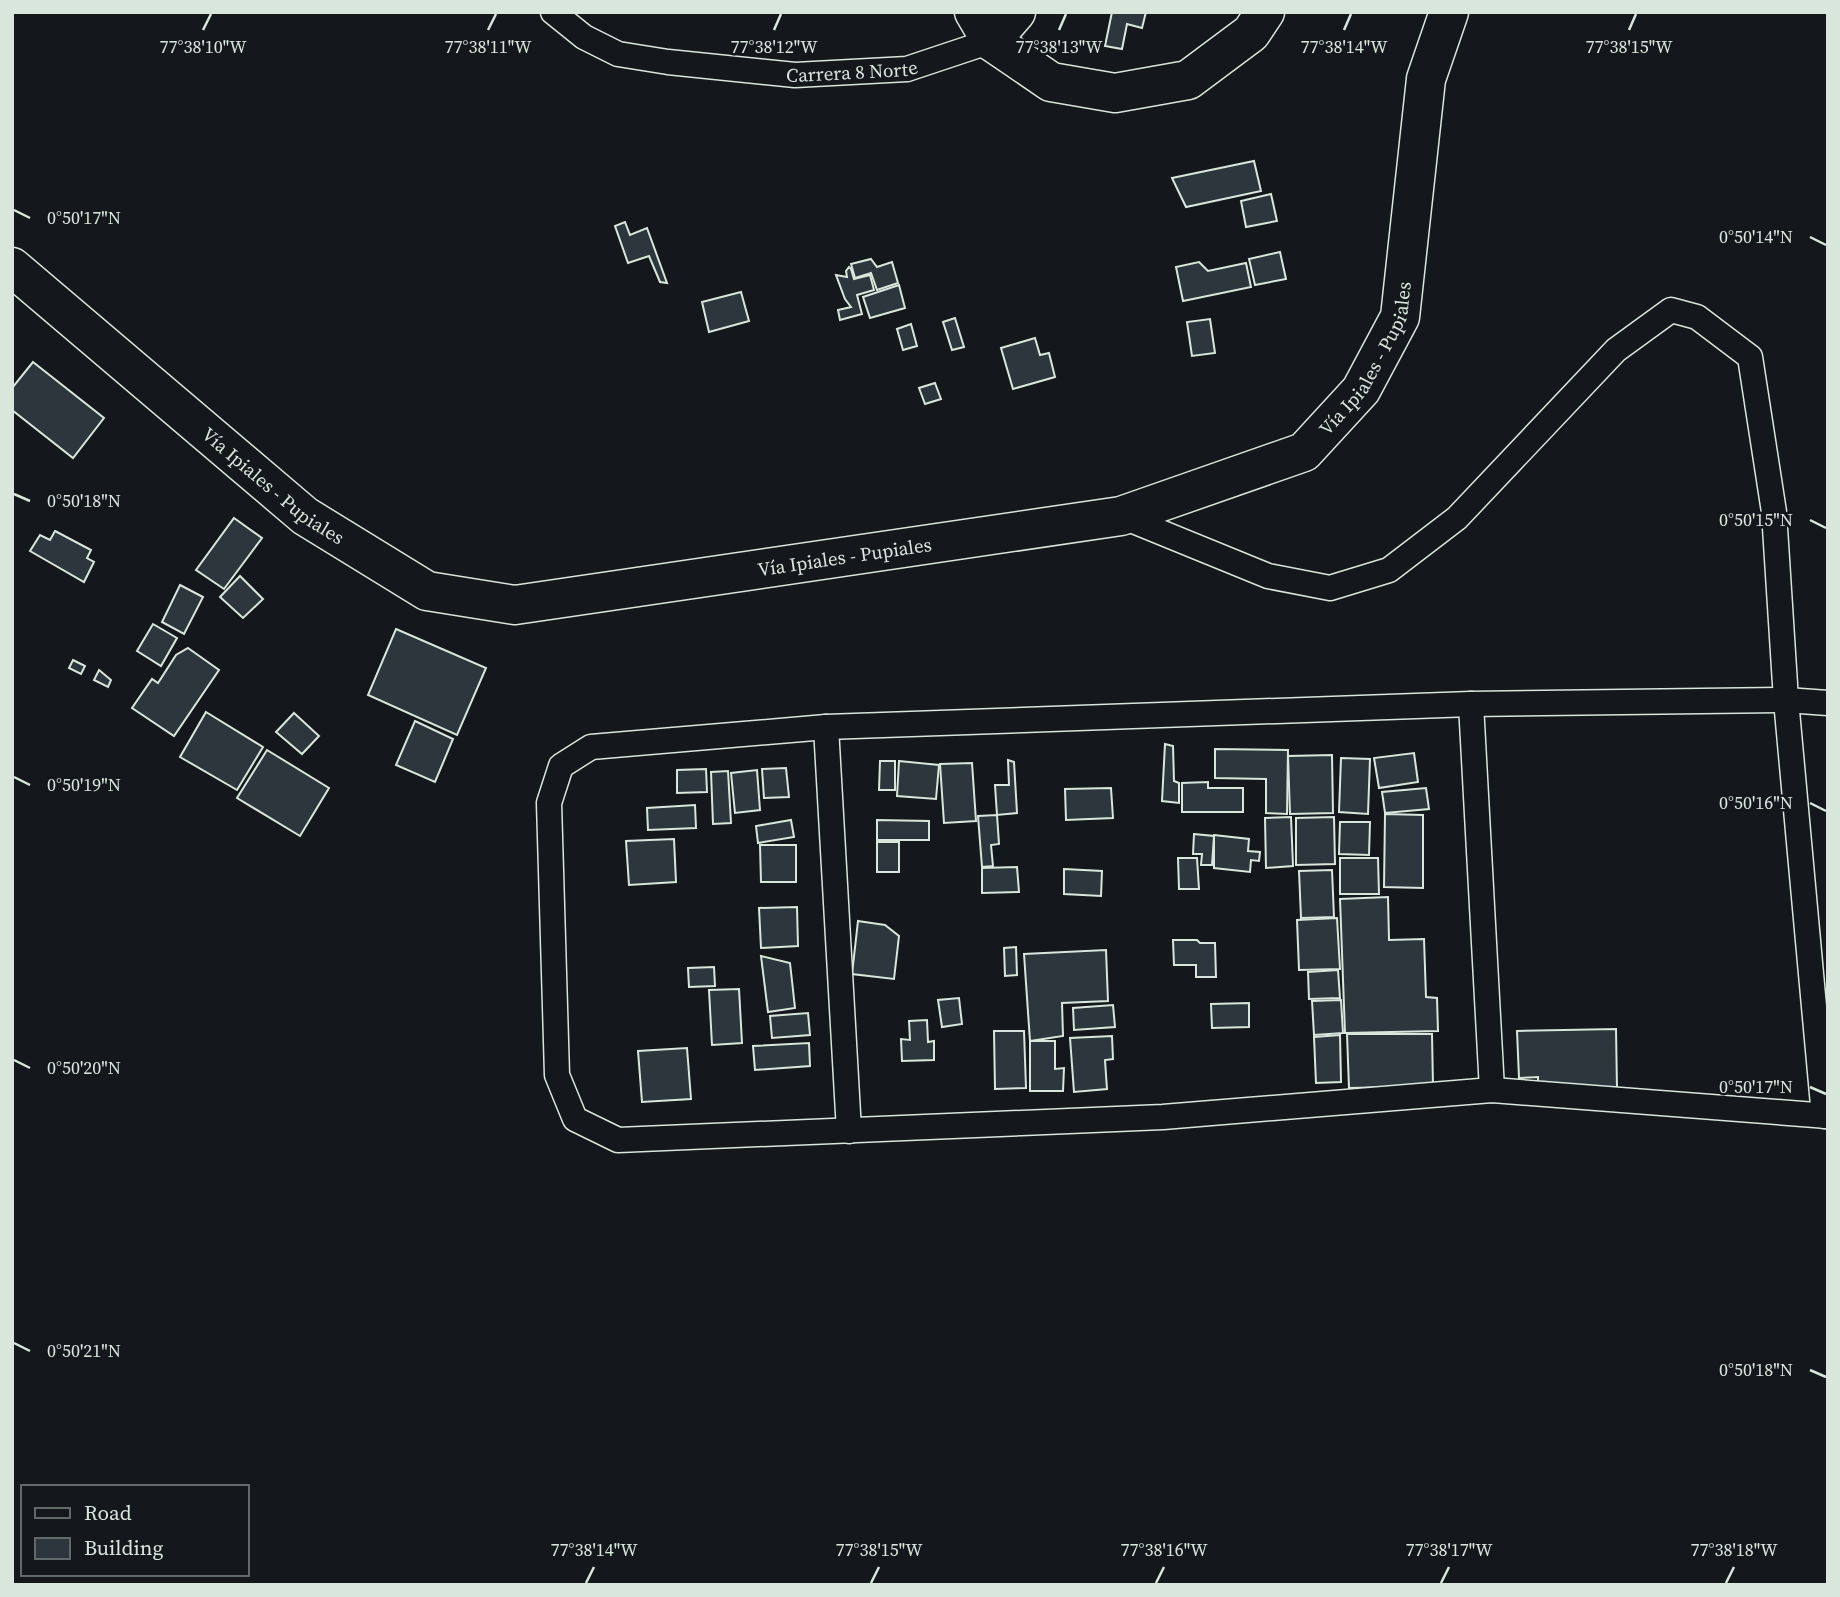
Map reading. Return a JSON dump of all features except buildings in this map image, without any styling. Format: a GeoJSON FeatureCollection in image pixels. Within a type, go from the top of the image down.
{"type":"FeatureCollection","features":[{"type":"Feature","properties":{"kind":"main road"},"geometry":{"type":"LineString","coordinates":[[1016,12],[983,27],[1051,82],[1115,93],[1188,80],[1251,33],[1265,12]]}},
{"type":"Feature","properties":{"kind":"main road","name":"Vía Ipiales - Pupiales"},"geometry":{"type":"LineString","coordinates":[[12,267],[305,516],[427,591],[515,605],[1121,516],[1304,452],[1361,390],[1400,317],[1426,79],[1449,12]]}},
{"type":"Feature","properties":{"kind":"lane","name":"Carrera 8 Norte"},"geometry":{"type":"LineString","coordinates":[[553,12],[583,37],[618,54],[795,75],[906,69],[983,27]]}},
{"type":"Feature","properties":{"kind":"lane"},"geometry":{"type":"LineString","coordinates":[[1121,516],[1268,576],[1330,588],[1389,570],[1457,518],[1616,350],[1671,310],[1697,317],[1750,357],[1774,512],[1786,700],[1826,1116],[1492,1090],[1163,1117],[618,1140],[575,1119],[557,1075],[550,803],[561,766],[591,747],[826,727],[1471,704],[1786,700],[1828,703]]}},
{"type":"Feature","properties":{"kind":"lane"},"geometry":{"type":"LineString","coordinates":[[1471,704],[1492,1090]]}},
{"type":"Feature","properties":{"kind":"lane"},"geometry":{"type":"LineString","coordinates":[[826,727],[849,1131]]}}]}
